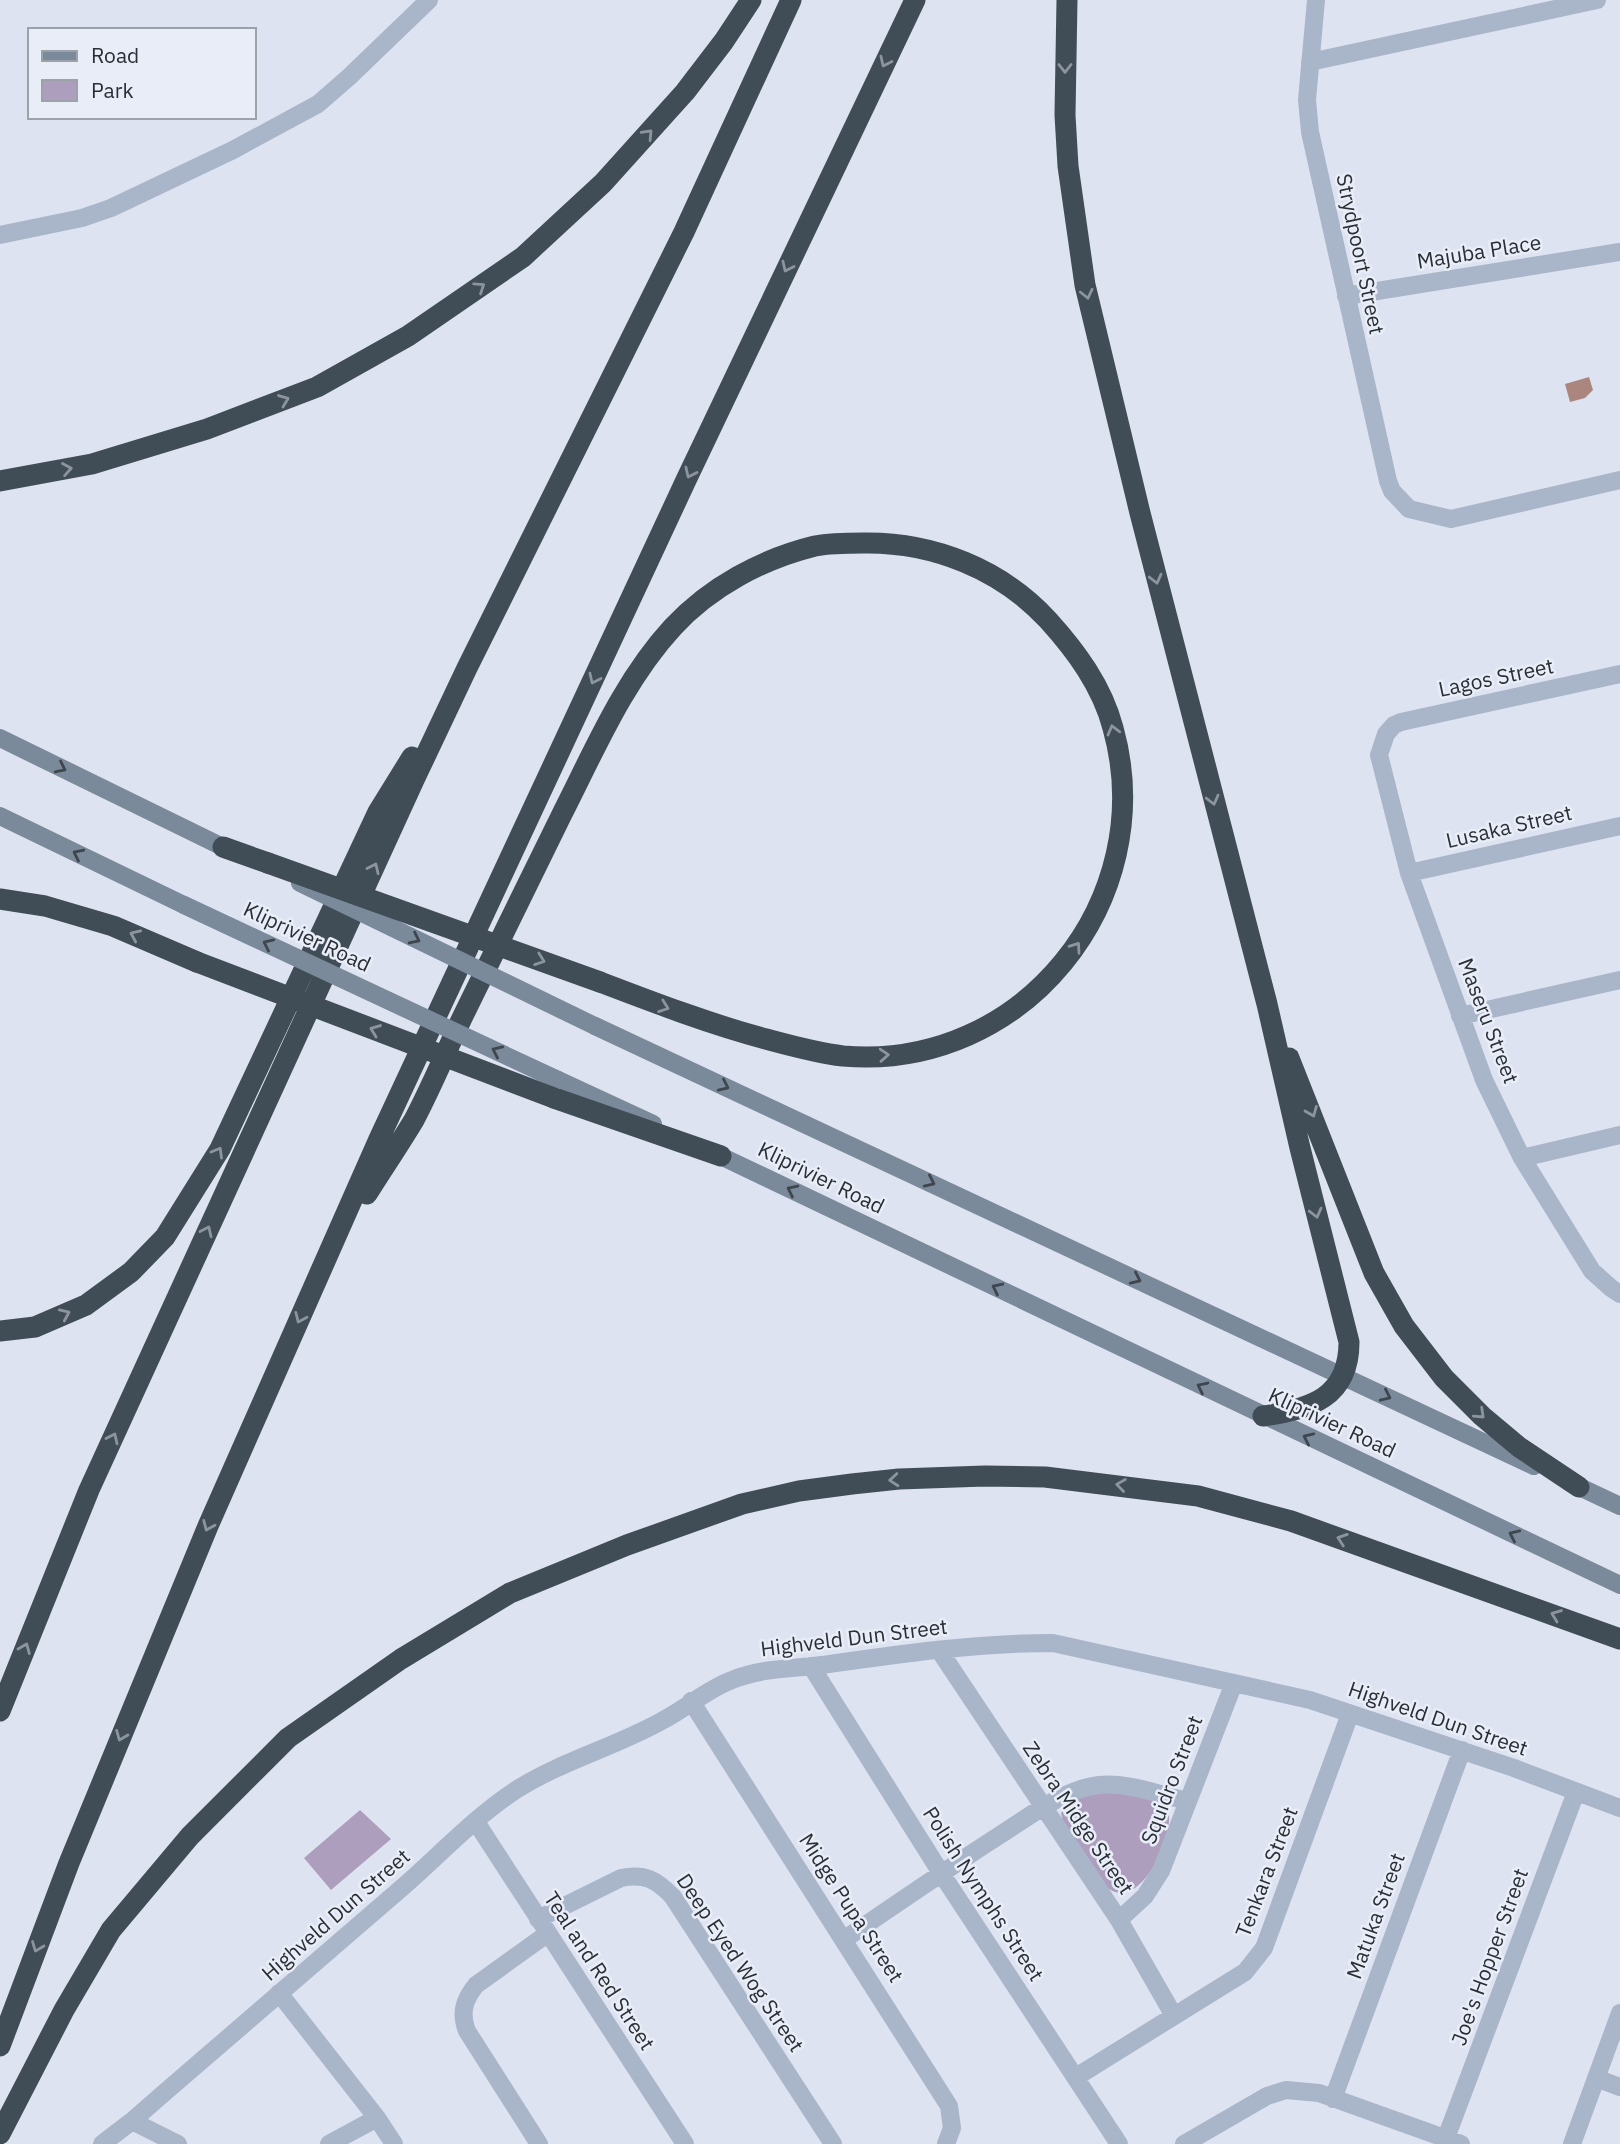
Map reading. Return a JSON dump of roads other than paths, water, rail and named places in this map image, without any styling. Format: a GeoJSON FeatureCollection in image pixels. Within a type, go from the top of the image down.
{"type":"FeatureCollection","features":[{"type":"Feature","properties":{"kind":"highway"},"geometry":{"type":"LineString","coordinates":[[0,481],[92,464],[207,429],[317,387],[408,336],[523,257],[603,183],[685,92],[751,0]]}},
{"type":"Feature","properties":{"kind":"highway"},"geometry":{"type":"LineString","coordinates":[[0,1711],[89,1490],[467,668],[684,232],[792,0]]}},
{"type":"Feature","properties":{"kind":"highway"},"geometry":{"type":"LineString","coordinates":[[0,2046],[69,1863],[202,1538],[379,1139],[687,478],[915,0]]}},
{"type":"Feature","properties":{"kind":"highway"},"geometry":{"type":"LineString","coordinates":[[1067,0],[1065,116],[1068,166],[1085,285],[1143,527],[1267,1004],[1300,1149],[1346,1325],[1349,1356],[1344,1376],[1324,1398],[1295,1412],[1263,1416]]}},
{"type":"Feature","properties":{"kind":"highway"},"geometry":{"type":"LineString","coordinates":[[223,847],[267,865],[600,982],[665,1007],[748,1034],[804,1050],[845,1056],[914,1052],[955,1041],[1007,1016],[1046,984],[1071,955],[1086,932],[1102,900],[1122,817],[1119,755],[1115,736],[1106,706],[1077,654],[1032,604],[983,570],[961,561],[914,547],[883,543],[836,543],[815,546],[756,567],[714,591],[674,626],[647,659],[613,713],[516,906],[413,1120],[328,1255]]}},
{"type":"Feature","properties":{"kind":"highway"},"geometry":{"type":"LineString","coordinates":[[0,1331],[35,1327],[86,1305],[131,1272],[165,1237],[220,1149],[378,812],[467,668]]}},
{"type":"Feature","properties":{"kind":"highway"},"geometry":{"type":"LineString","coordinates":[[0,899],[45,906],[113,926],[197,962],[556,1089],[721,1156]]}},
{"type":"Feature","properties":{"kind":"highway"},"geometry":{"type":"LineString","coordinates":[[1267,1004],[1323,1139],[1374,1273],[1404,1326],[1444,1378],[1482,1416],[1519,1447],[1579,1487]]}},
{"type":"Feature","properties":{"kind":"highway"},"geometry":{"type":"LineString","coordinates":[[0,2134],[64,2010],[111,1930],[190,1836],[288,1738],[401,1659],[510,1593],[627,1545],[741,1504],[799,1491],[852,1484],[899,1479],[985,1476],[1045,1477],[1198,1496],[1291,1521],[1620,1639]]}},
{"type":"Feature","properties":{"kind":"main road"},"geometry":{"type":"LineString","coordinates":[[0,738],[223,847]]}},
{"type":"Feature","properties":{"kind":"main road","name":"Kliprivier Road"},"geometry":{"type":"LineString","coordinates":[[0,816],[556,1089]]}},
{"type":"Feature","properties":{"kind":"main road","name":"Kliprivier Road"},"geometry":{"type":"LineString","coordinates":[[267,865],[595,1026],[1620,1506]]}},
{"type":"Feature","properties":{"kind":"main road","name":"Kliprivier Road"},"geometry":{"type":"LineString","coordinates":[[721,1156],[1620,1585]]}},
{"type":"Feature","properties":{"kind":"street"},"geometry":{"type":"LineString","coordinates":[[0,235],[82,218],[111,208],[287,122],[318,104],[349,78],[429,0]]}},
{"type":"Feature","properties":{"kind":"street","name":"Strydpoort Street"},"geometry":{"type":"LineString","coordinates":[[1316,0],[1307,100],[1310,132],[1392,491],[1409,509],[1451,519],[1620,480]]}},
{"type":"Feature","properties":{"kind":"street"},"geometry":{"type":"LineString","coordinates":[[1310,62],[1597,0]]}},
{"type":"Feature","properties":{"kind":"street","name":"Majuba Place"},"geometry":{"type":"LineString","coordinates":[[1346,296],[1620,252]]}},
{"type":"Feature","properties":{"kind":"street","name":"Lagos Street"},"geometry":{"type":"LineString","coordinates":[[1386,734],[1401,722],[1620,674]]}},
{"type":"Feature","properties":{"kind":"street","name":"Maseru Street"},"geometry":{"type":"LineString","coordinates":[[1386,734],[1379,755],[1409,873],[1484,1080],[1522,1158],[1592,1271],[1620,1294]]}},
{"type":"Feature","properties":{"kind":"street","name":"Lusaka Street"},"geometry":{"type":"LineString","coordinates":[[1409,873],[1620,825]]}},
{"type":"Feature","properties":{"kind":"street"},"geometry":{"type":"LineString","coordinates":[[1460,1016],[1620,980]]}},
{"type":"Feature","properties":{"kind":"street"},"geometry":{"type":"LineString","coordinates":[[1522,1158],[1620,1135]]}},
{"type":"Feature","properties":{"kind":"street","name":"Highveld Dun Street"},"geometry":{"type":"LineString","coordinates":[[102,2144],[132,2121],[493,1806],[543,1774],[667,1718],[691,1701],[732,1679],[779,1668],[1014,1643],[1053,1643],[1310,1700],[1462,1750],[1620,1808]]}},
{"type":"Feature","properties":{"kind":"street","name":"Zebra Midge Street"},"geometry":{"type":"LineString","coordinates":[[939,1650],[1119,1920],[1174,2016]]}},
{"type":"Feature","properties":{"kind":"street","name":"Polish Nymphs Street"},"geometry":{"type":"LineString","coordinates":[[811,1666],[941,1873],[1119,2144]]}},
{"type":"Feature","properties":{"kind":"street","name":"Squidro Street"},"geometry":{"type":"LineString","coordinates":[[1119,1920],[1145,1896],[1169,1855],[1234,1683]]}},
{"type":"Feature","properties":{"kind":"street","name":"Midge Pupa Street"},"geometry":{"type":"LineString","coordinates":[[691,1701],[949,2106],[952,2127],[946,2144]]}},
{"type":"Feature","properties":{"kind":"street","name":"Tenkara Street"},"geometry":{"type":"LineString","coordinates":[[1076,2077],[1245,1972],[1264,1948],[1350,1714]]}},
{"type":"Feature","properties":{"kind":"street","name":"Matuka Street"},"geometry":{"type":"LineString","coordinates":[[1333,2099],[1462,1750]]}},
{"type":"Feature","properties":{"kind":"street"},"geometry":{"type":"LineString","coordinates":[[845,1939],[1044,1807],[1086,1787],[1101,1784],[1119,1786],[1188,1801]]}},
{"type":"Feature","properties":{"kind":"street","name":"Joe's Hopper Street"},"geometry":{"type":"LineString","coordinates":[[1454,2141],[1576,1792]]}},
{"type":"Feature","properties":{"kind":"street","name":"Teal and Red Street"},"geometry":{"type":"LineString","coordinates":[[476,1822],[685,2144]]}},
{"type":"Feature","properties":{"kind":"street","name":"Deep Eyed Wog Street"},"geometry":{"type":"LineString","coordinates":[[543,1926],[621,1878],[633,1875],[659,1881],[673,1897],[833,2144]]}},
{"type":"Feature","properties":{"kind":"street"},"geometry":{"type":"LineString","coordinates":[[539,2144],[467,2032],[463,2020],[468,1996],[476,1985],[543,1926]]}},
{"type":"Feature","properties":{"kind":"street"},"geometry":{"type":"LineString","coordinates":[[279,1993],[377,2118],[394,2144]]}},
{"type":"Feature","properties":{"kind":"street"},"geometry":{"type":"LineString","coordinates":[[1573,2144],[1620,2013]]}},
{"type":"Feature","properties":{"kind":"street"},"geometry":{"type":"LineString","coordinates":[[1596,2078],[1620,2087]]}},
{"type":"Feature","properties":{"kind":"street"},"geometry":{"type":"LineString","coordinates":[[1184,2144],[1267,2096],[1286,2090],[1319,2093],[1454,2141]]}},
{"type":"Feature","properties":{"kind":"street"},"geometry":{"type":"LineString","coordinates":[[329,2144],[377,2118]]}},
{"type":"Feature","properties":{"kind":"street"},"geometry":{"type":"LineString","coordinates":[[132,2121],[178,2144]]}}]}
